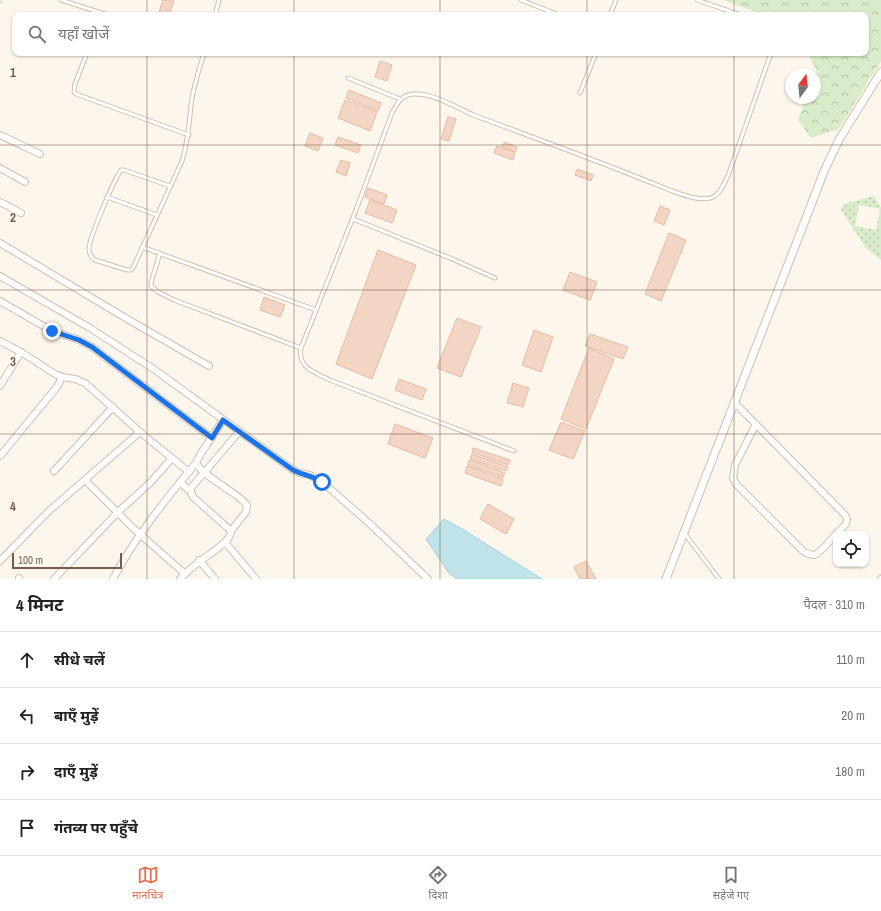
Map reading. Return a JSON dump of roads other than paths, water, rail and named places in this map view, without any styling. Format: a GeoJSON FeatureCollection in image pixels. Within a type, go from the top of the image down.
{"type":"FeatureCollection","features":[{"type":"Feature","properties":{"kind":"street"},"geometry":{"type":"LineString","coordinates":[[666,579],[825,169],[840,138],[881,72]]}},
{"type":"Feature","properties":{"kind":"street"},"geometry":{"type":"LineString","coordinates":[[0,135],[40,154]]}},
{"type":"Feature","properties":{"kind":"street"},"geometry":{"type":"LineString","coordinates":[[0,168],[25,182]]}},
{"type":"Feature","properties":{"kind":"street"},"geometry":{"type":"LineString","coordinates":[[0,202],[21,213]]}},
{"type":"Feature","properties":{"kind":"street"},"geometry":{"type":"LineString","coordinates":[[0,243],[209,366]]}},
{"type":"Feature","properties":{"kind":"street"},"geometry":{"type":"LineString","coordinates":[[0,276],[90,328],[156,370],[293,470],[322,482],[428,579]]}},
{"type":"Feature","properties":{"kind":"street"},"geometry":{"type":"LineString","coordinates":[[0,301],[52,331],[79,340],[92,347],[212,438]]}},
{"type":"Feature","properties":{"kind":"street"},"geometry":{"type":"LineString","coordinates":[[0,341],[62,377],[75,379],[82,382],[189,472]]}},
{"type":"Feature","properties":{"kind":"street"},"geometry":{"type":"LineString","coordinates":[[0,386],[21,352]]}},
{"type":"Feature","properties":{"kind":"street"},"geometry":{"type":"LineString","coordinates":[[0,456],[57,387],[62,377]]}},
{"type":"Feature","properties":{"kind":"street"},"geometry":{"type":"LineString","coordinates":[[734,402],[845,515],[847,519],[846,524],[839,531]]}},
{"type":"Feature","properties":{"kind":"street"},"geometry":{"type":"LineString","coordinates":[[54,471],[113,407]]}},
{"type":"Feature","properties":{"kind":"street"},"geometry":{"type":"LineString","coordinates":[[113,579],[126,556],[180,482],[196,463],[223,420]]}},
{"type":"Feature","properties":{"kind":"street"},"geometry":{"type":"LineString","coordinates":[[756,424],[735,465],[733,478],[736,484],[804,552],[814,555],[818,553],[833,537]]}},
{"type":"Feature","properties":{"kind":"street"},"geometry":{"type":"LineString","coordinates":[[0,561],[50,510],[140,432]]}},
{"type":"Feature","properties":{"kind":"street"},"geometry":{"type":"LineString","coordinates":[[191,492],[192,485],[239,432]]}},
{"type":"Feature","properties":{"kind":"street"},"geometry":{"type":"LineString","coordinates":[[54,579],[118,512],[151,482],[172,458]]}},
{"type":"Feature","properties":{"kind":"street"},"geometry":{"type":"LineString","coordinates":[[180,579],[199,560],[226,542],[231,531],[246,512],[247,505],[197,466],[196,463]]}},
{"type":"Feature","properties":{"kind":"street"},"geometry":{"type":"LineString","coordinates":[[85,480],[185,574]]}},
{"type":"Feature","properties":{"kind":"street"},"geometry":{"type":"LineString","coordinates":[[180,482],[197,500],[231,531]]}},
{"type":"Feature","properties":{"kind":"street"},"geometry":{"type":"LineString","coordinates":[[226,542],[256,579]]}},
{"type":"Feature","properties":{"kind":"street"},"geometry":{"type":"LineString","coordinates":[[199,560],[215,579]]}},
{"type":"Feature","properties":{"kind":"lane"},"geometry":{"type":"LineString","coordinates":[[61,0],[96,12]]}},
{"type":"Feature","properties":{"kind":"lane"},"geometry":{"type":"LineString","coordinates":[[216,12],[219,0]]}},
{"type":"Feature","properties":{"kind":"lane"},"geometry":{"type":"LineString","coordinates":[[521,0],[551,12]]}},
{"type":"Feature","properties":{"kind":"lane"},"geometry":{"type":"LineString","coordinates":[[611,12],[616,0]]}},
{"type":"Feature","properties":{"kind":"lane"},"geometry":{"type":"LineString","coordinates":[[697,0],[732,12]]}},
{"type":"Feature","properties":{"kind":"lane"},"geometry":{"type":"LineString","coordinates":[[86,56],[75,84],[74,92],[76,94],[189,135]]}},
{"type":"Feature","properties":{"kind":"lane"},"geometry":{"type":"LineString","coordinates":[[170,186],[124,170],[120,172],[107,197],[89,247],[90,255],[95,260],[130,270],[133,268],[182,161],[189,135],[191,104],[203,56]]}},
{"type":"Feature","properties":{"kind":"lane"},"geometry":{"type":"LineString","coordinates":[[580,93],[595,56]]}},
{"type":"Feature","properties":{"kind":"lane"},"geometry":{"type":"LineString","coordinates":[[514,450],[330,380],[312,371],[302,363],[300,353],[301,348],[353,219],[392,113],[400,99],[412,94],[421,94],[437,99],[474,115],[693,198],[705,199],[712,198],[717,194],[728,176],[770,56]]}},
{"type":"Feature","properties":{"kind":"lane"},"geometry":{"type":"LineString","coordinates":[[348,78],[400,99]]}},
{"type":"Feature","properties":{"kind":"lane"},"geometry":{"type":"LineString","coordinates":[[107,197],[157,215]]}},
{"type":"Feature","properties":{"kind":"lane"},"geometry":{"type":"LineString","coordinates":[[353,219],[450,258],[495,278]]}},
{"type":"Feature","properties":{"kind":"lane"},"geometry":{"type":"LineString","coordinates":[[142,247],[316,310]]}},
{"type":"Feature","properties":{"kind":"lane"},"geometry":{"type":"LineString","coordinates":[[160,253],[151,283],[151,286],[158,292],[193,308],[301,348]]}},
{"type":"Feature","properties":{"kind":"lane"},"geometry":{"type":"LineString","coordinates":[[684,533],[719,579]]}},
{"type":"Feature","properties":{"kind":"water"},"geometry":{"type":"Polygon","coordinates":[[[444,519],[542,579],[456,579],[448,572],[426,539],[444,519]]]}}]}
